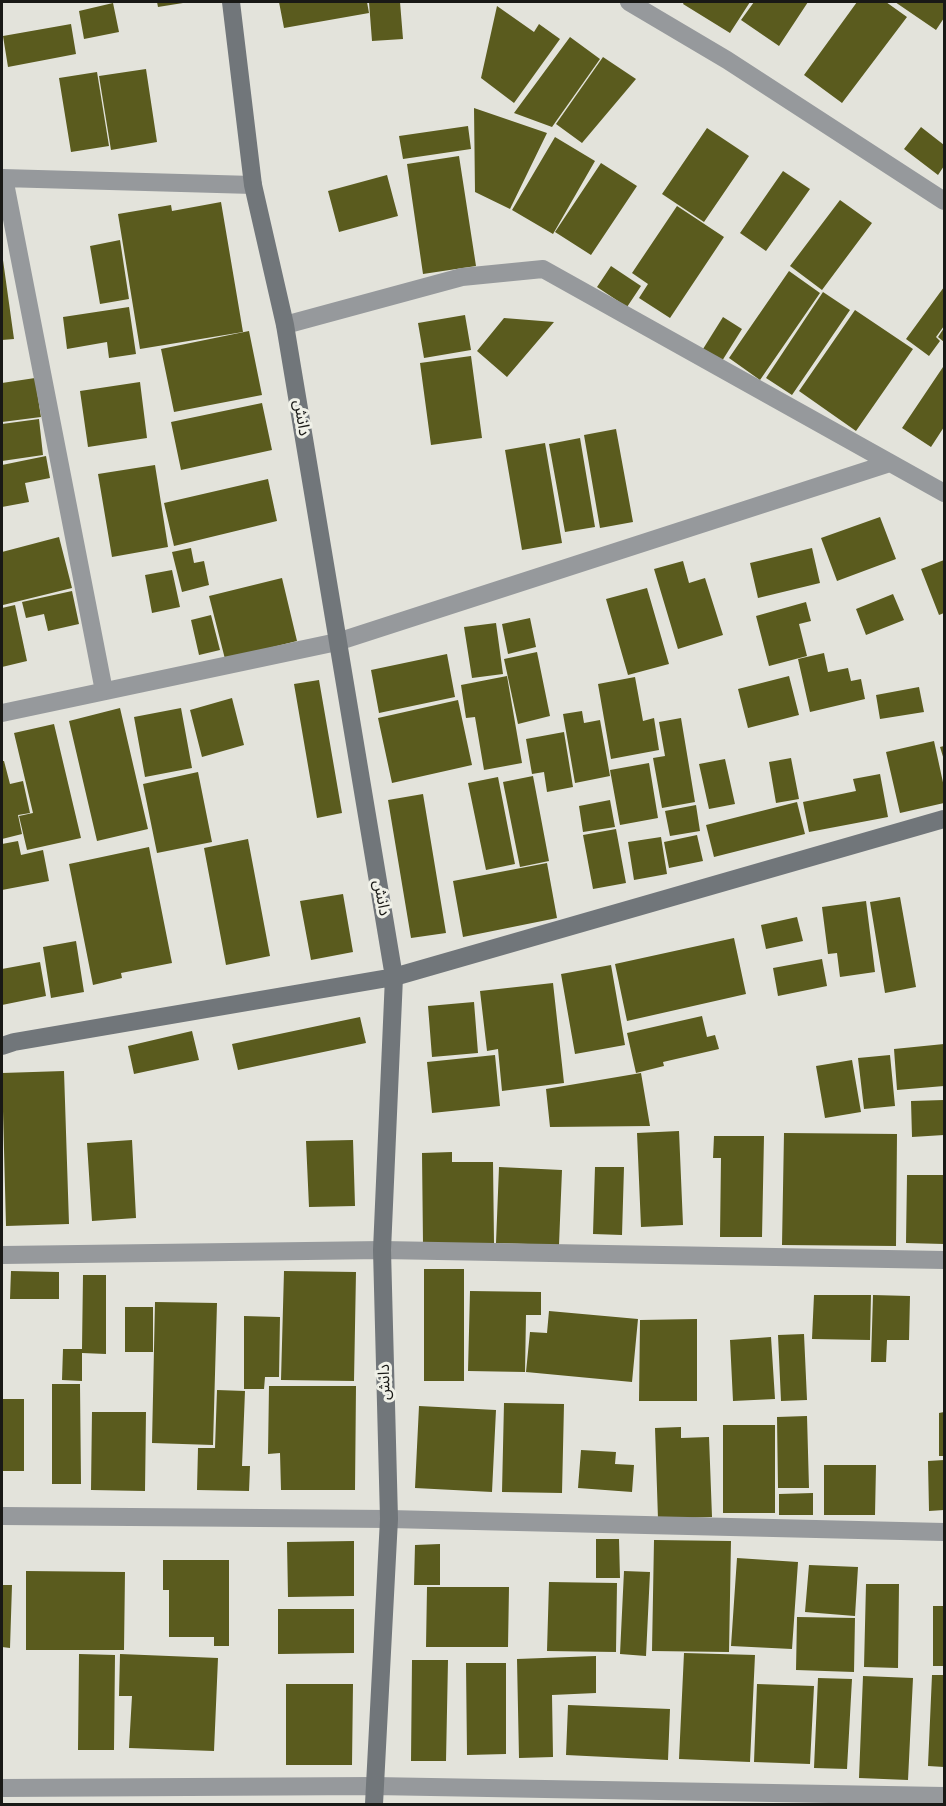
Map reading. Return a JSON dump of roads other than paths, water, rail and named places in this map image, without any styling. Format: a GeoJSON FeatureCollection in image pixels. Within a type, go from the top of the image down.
{"type":"FeatureCollection","features":[{"type":"Feature","properties":{"kind":"main road","name":"دانش"},"geometry":{"type":"LineString","coordinates":[[231,2],[253,185],[285,325],[394,976],[382,1250],[389,1519],[374,1804]]}},
{"type":"Feature","properties":{"kind":"main road"},"geometry":{"type":"LineString","coordinates":[[2,1046],[14,1042],[394,976],[945,819]]}},
{"type":"Feature","properties":{"kind":"street"},"geometry":{"type":"LineString","coordinates":[[629,2],[727,60],[945,201]]}},
{"type":"Feature","properties":{"kind":"street"},"geometry":{"type":"LineString","coordinates":[[104,691],[3,178],[253,185]]}},
{"type":"Feature","properties":{"kind":"street"},"geometry":{"type":"LineString","coordinates":[[285,325],[462,277],[543,269],[945,493]]}},
{"type":"Feature","properties":{"kind":"street"},"geometry":{"type":"LineString","coordinates":[[2,713],[337,642],[890,463]]}},
{"type":"Feature","properties":{"kind":"street"},"geometry":{"type":"LineString","coordinates":[[2,1255],[382,1250],[945,1260]]}},
{"type":"Feature","properties":{"kind":"street"},"geometry":{"type":"LineString","coordinates":[[2,1516],[389,1519],[945,1532]]}},
{"type":"Feature","properties":{"kind":"street"},"geometry":{"type":"LineString","coordinates":[[2,1788],[374,1786],[945,1796]]}}]}
